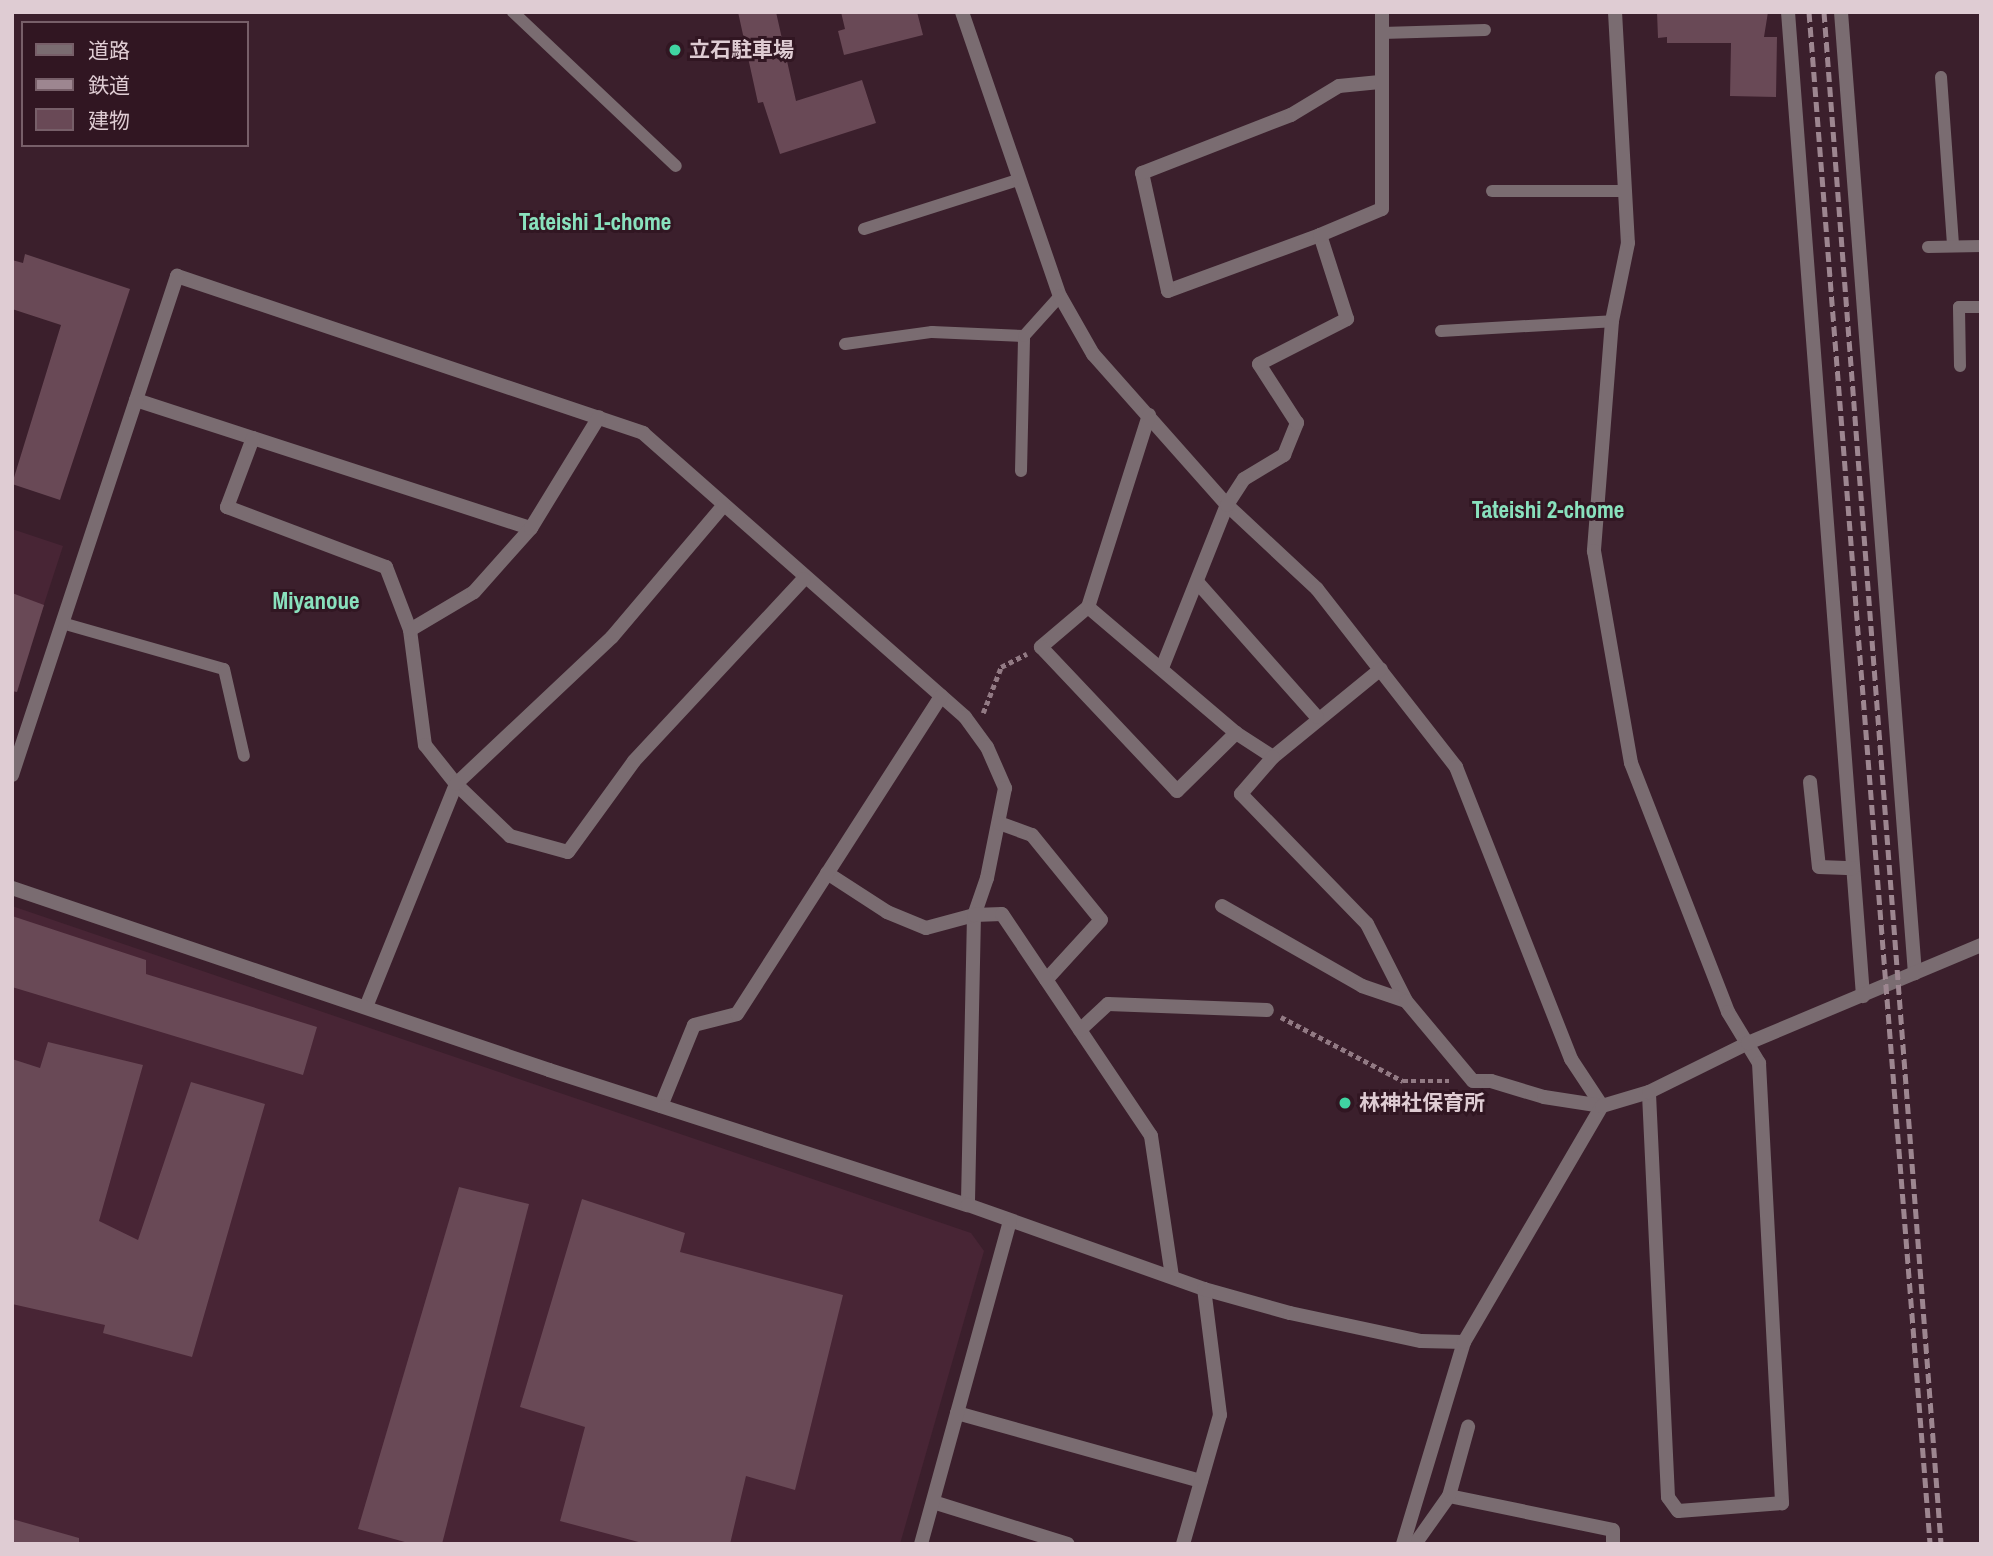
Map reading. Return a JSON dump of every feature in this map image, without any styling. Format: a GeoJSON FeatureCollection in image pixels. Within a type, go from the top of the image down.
{"type":"FeatureCollection","features":[{"type":"Feature","properties":{"kind":"street"},"geometry":{"type":"LineString","coordinates":[[962,12],[1060,296],[1093,354],[1227,505],[1317,589],[1456,767],[1571,1059],[1602,1106]]}},
{"type":"Feature","properties":{"kind":"street"},"geometry":{"type":"LineString","coordinates":[[1380,82],[1339,86],[1291,115],[1142,173],[1168,291],[1382,209],[1382,12]]}},
{"type":"Feature","properties":{"kind":"street"},"geometry":{"type":"LineString","coordinates":[[1615,12],[1628,243],[1612,321],[1594,551],[1631,762],[1728,1012],[1759,1063],[1782,1503],[1678,1511],[1668,1497],[1649,1092]]}},
{"type":"Feature","properties":{"kind":"street"},"geometry":{"type":"LineString","coordinates":[[1788,12],[1863,996]]}},
{"type":"Feature","properties":{"kind":"street"},"geometry":{"type":"LineString","coordinates":[[1841,12],[1915,973]]}},
{"type":"Feature","properties":{"kind":"street"},"geometry":{"type":"LineString","coordinates":[[1162,668],[1227,505],[1244,479],[1284,456],[1297,422],[1259,364],[1347,319],[1320,235]]}},
{"type":"Feature","properties":{"kind":"street"},"geometry":{"type":"LineString","coordinates":[[12,775],[177,276],[643,433],[804,579],[941,696],[975,732],[1005,788],[999,822],[974,915],[968,1205]]}},
{"type":"Feature","properties":{"kind":"street"},"geometry":{"type":"LineString","coordinates":[[136,400],[531,528]]}},
{"type":"Feature","properties":{"kind":"street"},"geometry":{"type":"LineString","coordinates":[[1149,415],[1088,607],[1041,647],[1177,791],[1236,733]]}},
{"type":"Feature","properties":{"kind":"street"},"geometry":{"type":"LineString","coordinates":[[410,630],[474,592],[531,528],[599,417]]}},
{"type":"Feature","properties":{"kind":"street"},"geometry":{"type":"LineString","coordinates":[[253,438],[227,507],[386,567],[410,630],[425,745],[456,784],[510,836],[568,852],[634,761],[804,579]]}},
{"type":"Feature","properties":{"kind":"street"},"geometry":{"type":"LineString","coordinates":[[366,1007],[456,784],[612,638],[723,506]]}},
{"type":"Feature","properties":{"kind":"street"},"geometry":{"type":"LineString","coordinates":[[1198,583],[1317,718]]}},
{"type":"Feature","properties":{"kind":"street"},"geometry":{"type":"LineString","coordinates":[[1088,607],[1236,733],[1273,757]]}},
{"type":"Feature","properties":{"kind":"street"},"geometry":{"type":"LineString","coordinates":[[1381,669],[1317,718],[1273,757],[1241,794],[1367,924],[1406,1001],[1473,1081],[1492,1081],[1544,1097],[1602,1106],[1649,1092],[1748,1043],[1981,945]]}},
{"type":"Feature","properties":{"kind":"street"},"geometry":{"type":"LineString","coordinates":[[661,1106],[694,1025],[737,1014],[941,696]]}},
{"type":"Feature","properties":{"kind":"street"},"geometry":{"type":"LineString","coordinates":[[1810,782],[1819,867],[1853,868]]}},
{"type":"Feature","properties":{"kind":"street"},"geometry":{"type":"LineString","coordinates":[[999,822],[1032,835],[1101,920],[1046,980]]}},
{"type":"Feature","properties":{"kind":"street"},"geometry":{"type":"LineString","coordinates":[[827,873],[887,912],[926,928],[974,915],[1002,914],[1151,1136],[1172,1276]]}},
{"type":"Feature","properties":{"kind":"street"},"geometry":{"type":"LineString","coordinates":[[12,888],[661,1106],[968,1205],[1204,1289],[1290,1313],[1421,1341],[1464,1342]]}},
{"type":"Feature","properties":{"kind":"street"},"geometry":{"type":"LineString","coordinates":[[1222,906],[1362,986],[1406,1001]]}},
{"type":"Feature","properties":{"kind":"street"},"geometry":{"type":"LineString","coordinates":[[1080,1030],[1108,1004],[1268,1010]]}},
{"type":"Feature","properties":{"kind":"street"},"geometry":{"type":"LineString","coordinates":[[1403,1544],[1464,1342],[1602,1106]]}},
{"type":"Feature","properties":{"kind":"street"},"geometry":{"type":"LineString","coordinates":[[921,1544],[1010,1221]]}},
{"type":"Feature","properties":{"kind":"street"},"geometry":{"type":"LineString","coordinates":[[1183,1544],[1220,1415],[1204,1289]]}},
{"type":"Feature","properties":{"kind":"street"},"geometry":{"type":"LineString","coordinates":[[957,1413],[1201,1481]]}},
{"type":"Feature","properties":{"kind":"street"},"geometry":{"type":"LineString","coordinates":[[1415,1544],[1448,1496],[1468,1427]]}},
{"type":"Feature","properties":{"kind":"street"},"geometry":{"type":"LineString","coordinates":[[1448,1496],[1613,1530],[1613,1544]]}},
{"type":"Feature","properties":{"kind":"street"},"geometry":{"type":"LineString","coordinates":[[933,1502],[1068,1544]]}},
{"type":"Feature","properties":{"kind":"lane"},"geometry":{"type":"LineString","coordinates":[[513,12],[677,166]]}},
{"type":"Feature","properties":{"kind":"lane"},"geometry":{"type":"LineString","coordinates":[[1382,33],[1485,30]]}},
{"type":"Feature","properties":{"kind":"lane"},"geometry":{"type":"LineString","coordinates":[[1941,77],[1954,246]]}},
{"type":"Feature","properties":{"kind":"lane"},"geometry":{"type":"LineString","coordinates":[[864,229],[1018,180]]}},
{"type":"Feature","properties":{"kind":"lane"},"geometry":{"type":"LineString","coordinates":[[1492,191],[1625,191]]}},
{"type":"Feature","properties":{"kind":"lane"},"geometry":{"type":"LineString","coordinates":[[1928,247],[1981,246]]}},
{"type":"Feature","properties":{"kind":"lane"},"geometry":{"type":"LineString","coordinates":[[1021,471],[1024,336],[1060,296]]}},
{"type":"Feature","properties":{"kind":"lane"},"geometry":{"type":"LineString","coordinates":[[1960,366],[1959,307],[1981,307]]}},
{"type":"Feature","properties":{"kind":"lane"},"geometry":{"type":"LineString","coordinates":[[1441,331],[1612,321]]}},
{"type":"Feature","properties":{"kind":"lane"},"geometry":{"type":"LineString","coordinates":[[845,344],[932,332],[1024,336]]}},
{"type":"Feature","properties":{"kind":"lane"},"geometry":{"type":"LineString","coordinates":[[62,623],[224,669],[244,755]]}},
{"type":"Feature","properties":{"kind":"path"},"geometry":{"type":"LineString","coordinates":[[975,732],[1001,667],[1041,647]]}},
{"type":"Feature","properties":{"kind":"path"},"geometry":{"type":"LineString","coordinates":[[1268,1010],[1403,1080],[1473,1081]]}},
{"type":"Feature","properties":{"kind":"shaded area"},"geometry":{"type":"Polygon","coordinates":[[[12,529],[63,546],[12,702],[12,529]]]}},
{"type":"Feature","properties":{"kind":"shaded area"},"geometry":{"type":"Polygon","coordinates":[[[12,906],[971,1233],[984,1251],[900,1544],[12,1544],[12,906]]]}},
{"type":"Feature","properties":{"kind":"building"},"geometry":{"type":"Polygon","coordinates":[[[738,12],[776,12],[796,101],[862,80],[876,123],[780,154],[763,102],[758,103],[738,12]]]}},
{"type":"Feature","properties":{"kind":"building"},"geometry":{"type":"Polygon","coordinates":[[[841,12],[917,12],[923,35],[844,55],[838,31],[845,29],[841,12]]]}},
{"type":"Feature","properties":{"kind":"building"},"geometry":{"type":"Polygon","coordinates":[[[1657,12],[1768,12],[1764,37],[1777,37],[1776,97],[1730,96],[1731,43],[1667,43],[1667,37],[1658,38],[1657,12]]]}},
{"type":"Feature","properties":{"kind":"building"},"geometry":{"type":"Polygon","coordinates":[[[25,254],[130,289],[60,500],[12,484],[61,325],[12,309],[12,260],[23,263],[25,254]]]}},
{"type":"Feature","properties":{"kind":"building"},"geometry":{"type":"Polygon","coordinates":[[[12,593],[44,605],[17,692],[12,691],[12,593]]]}},
{"type":"Feature","properties":{"kind":"building"},"geometry":{"type":"Polygon","coordinates":[[[12,916],[146,960],[146,974],[317,1027],[303,1075],[12,987],[12,916]]]}},
{"type":"Feature","properties":{"kind":"building"},"geometry":{"type":"Polygon","coordinates":[[[48,1042],[143,1065],[99,1221],[138,1240],[191,1082],[265,1104],[192,1357],[103,1333],[105,1325],[12,1304],[12,1059],[40,1068],[48,1042]]]}},
{"type":"Feature","properties":{"kind":"building"},"geometry":{"type":"Polygon","coordinates":[[[459,1187],[529,1204],[442,1544],[412,1544],[358,1529],[459,1187]]]}},
{"type":"Feature","properties":{"kind":"building"},"geometry":{"type":"Polygon","coordinates":[[[582,1199],[685,1233],[680,1252],[843,1295],[795,1490],[746,1476],[730,1544],[646,1544],[560,1521],[585,1427],[520,1407],[582,1199]]]}},
{"type":"Feature","properties":{"kind":"building"},"geometry":{"type":"Polygon","coordinates":[[[12,1519],[79,1538],[79,1544],[12,1544],[12,1519]]]}},
{"type":"Feature","properties":{"kind":"railway"},"geometry":{"type":"LineString","coordinates":[[1809,12],[1930,1544]]}},
{"type":"Feature","properties":{"kind":"railway"},"geometry":{"type":"LineString","coordinates":[[1824,12],[1941,1544]]}},
{"type":"Feature","properties":{"kind":"place","name":"立石駐車場"},"geometry":{"type":"Point","coordinates":[675,50]}},
{"type":"Feature","properties":{"kind":"place","name":"林神社保育所"},"geometry":{"type":"Point","coordinates":[1345,1103]}},
{"type":"Feature","properties":{"kind":"district","name":"Tateishi 1-chome"},"geometry":{"type":"Point","coordinates":[595,222]}},
{"type":"Feature","properties":{"kind":"district","name":"Tateishi 2-chome"},"geometry":{"type":"Point","coordinates":[1548,510]}},
{"type":"Feature","properties":{"kind":"district","name":"Miyanoue"},"geometry":{"type":"Point","coordinates":[316,601]}}]}
